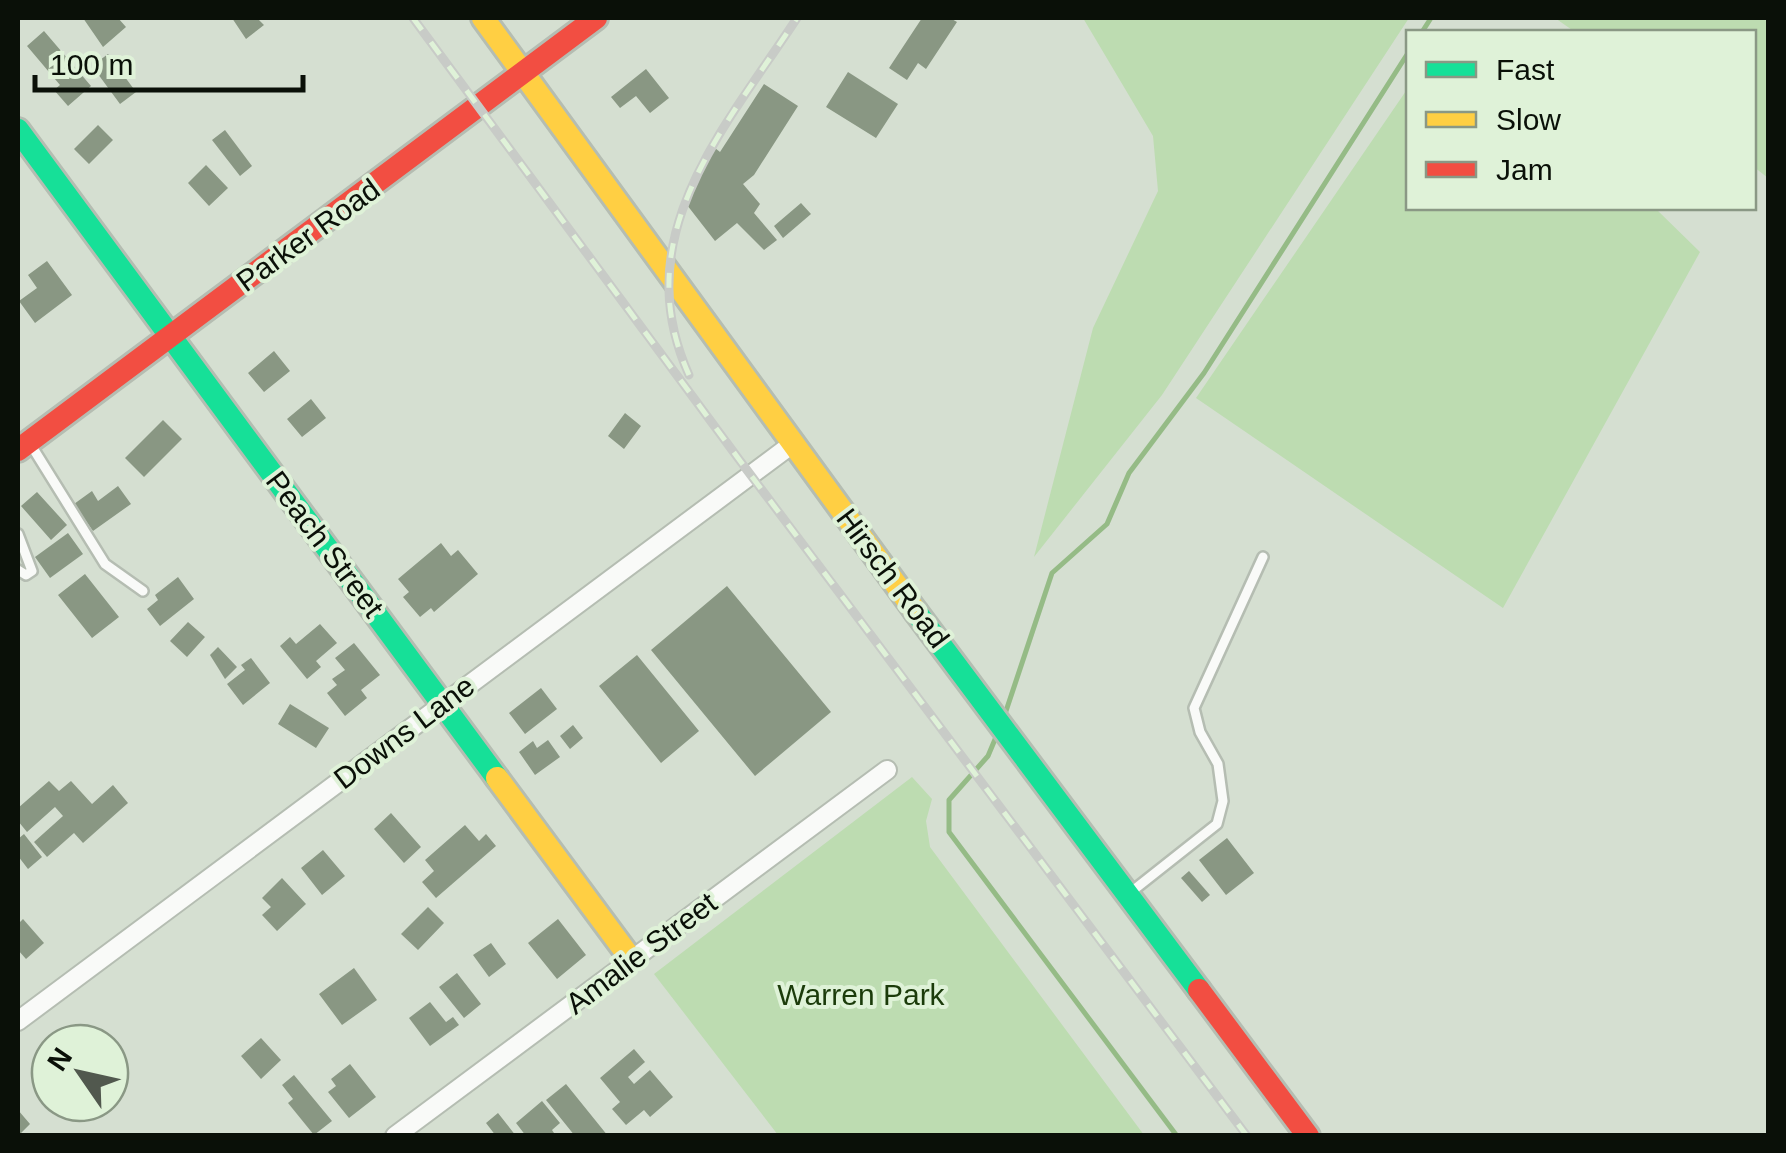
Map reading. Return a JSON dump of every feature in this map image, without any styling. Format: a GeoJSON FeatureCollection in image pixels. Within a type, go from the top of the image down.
{"type":"FeatureCollection","features":[{"type":"Feature","properties":{"kind":"main road","name":"Hirsch Road"},"geometry":{"type":"LineString","coordinates":[[483,18],[792,445],[1308,1136]]}},
{"type":"Feature","properties":{"kind":"main road","name":"Parker Road"},"geometry":{"type":"LineString","coordinates":[[23,446],[596,18]]}},
{"type":"Feature","properties":{"kind":"main road","name":"Peach Street"},"geometry":{"type":"LineString","coordinates":[[18,130],[631,959]]}},
{"type":"Feature","properties":{"kind":"street","name":"Downs Lane"},"geometry":{"type":"LineString","coordinates":[[18,1021],[792,445]]}},
{"type":"Feature","properties":{"kind":"street","name":"Amalie Street"},"geometry":{"type":"LineString","coordinates":[[395,1136],[887,770]]}},
{"type":"Feature","properties":{"kind":"lane"},"geometry":{"type":"LineString","coordinates":[[23,446],[105,564],[143,591]]}},
{"type":"Feature","properties":{"kind":"lane"},"geometry":{"type":"LineString","coordinates":[[18,534],[32,571],[26,574],[18,570]]}},
{"type":"Feature","properties":{"kind":"lane"},"geometry":{"type":"LineString","coordinates":[[1129,894],[1217,824],[1222,802],[1218,764],[1200,732],[1194,708],[1263,558]]}},
{"type":"Feature","properties":{"kind":"green space"},"geometry":{"type":"Polygon","coordinates":[[[1083,18],[1409,18],[1162,395],[1034,557],[1093,328],[1158,191],[1153,136],[1083,18]]]}},
{"type":"Feature","properties":{"kind":"green space"},"geometry":{"type":"Polygon","coordinates":[[[1555,18],[1762,18],[1768,22],[1768,178],[1756,169],[1756,30],[1572,30],[1555,18]]]}},
{"type":"Feature","properties":{"kind":"green space"},"geometry":{"type":"Polygon","coordinates":[[[1406,91],[1406,210],[1657,210],[1700,252],[1503,608],[1196,398],[1406,91]]]}},
{"type":"Feature","properties":{"kind":"green space","name":"Warren Park"},"geometry":{"type":"Polygon","coordinates":[[[912,777],[932,799],[926,821],[930,847],[1144,1135],[778,1135],[654,974],[912,777]]]}},
{"type":"Feature","properties":{"kind":"building"},"geometry":{"type":"Polygon","coordinates":[[[83,18],[118,18],[126,27],[103,47],[83,18]]]}},
{"type":"Feature","properties":{"kind":"building"},"geometry":{"type":"Polygon","coordinates":[[[232,18],[257,18],[264,25],[246,39],[232,18]]]}},
{"type":"Feature","properties":{"kind":"building"},"geometry":{"type":"Polygon","coordinates":[[[922,18],[950,18],[957,22],[926,69],[918,63],[907,80],[889,68],[922,18]]]}},
{"type":"Feature","properties":{"kind":"building"},"geometry":{"type":"Polygon","coordinates":[[[44,31],[91,86],[68,106],[54,90],[60,85],[27,46],[44,31]]]}},
{"type":"Feature","properties":{"kind":"building"},"geometry":{"type":"Polygon","coordinates":[[[108,54],[136,92],[120,104],[92,66],[108,54]]]}},
{"type":"Feature","properties":{"kind":"building"},"geometry":{"type":"Polygon","coordinates":[[[646,69],[669,98],[650,113],[636,96],[620,108],[611,97],[646,69]]]}},
{"type":"Feature","properties":{"kind":"building"},"geometry":{"type":"Polygon","coordinates":[[[848,72],[898,104],[876,138],[826,107],[848,72]]]}},
{"type":"Feature","properties":{"kind":"building"},"geometry":{"type":"Polygon","coordinates":[[[764,84],[798,106],[754,175],[743,184],[760,204],[754,213],[777,240],[764,250],[737,223],[715,241],[687,205],[691,186],[715,148],[720,152],[764,84]]]}},
{"type":"Feature","properties":{"kind":"building"},"geometry":{"type":"Polygon","coordinates":[[[98,125],[113,140],[89,164],[74,149],[98,125]]]}},
{"type":"Feature","properties":{"kind":"building"},"geometry":{"type":"Polygon","coordinates":[[[225,130],[252,166],[240,176],[212,140],[225,130]]]}},
{"type":"Feature","properties":{"kind":"building"},"geometry":{"type":"Polygon","coordinates":[[[206,165],[228,188],[209,206],[188,183],[206,165]]]}},
{"type":"Feature","properties":{"kind":"building"},"geometry":{"type":"Polygon","coordinates":[[[801,203],[811,214],[783,238],[774,226],[801,203]]]}},
{"type":"Feature","properties":{"kind":"building"},"geometry":{"type":"Polygon","coordinates":[[[47,261],[72,295],[35,323],[19,301],[37,288],[28,275],[47,261]]]}},
{"type":"Feature","properties":{"kind":"building"},"geometry":{"type":"Polygon","coordinates":[[[274,351],[290,371],[264,392],[248,373],[274,351]]]}},
{"type":"Feature","properties":{"kind":"building"},"geometry":{"type":"Polygon","coordinates":[[[311,399],[326,418],[302,437],[287,419],[311,399]]]}},
{"type":"Feature","properties":{"kind":"building"},"geometry":{"type":"Polygon","coordinates":[[[625,413],[641,426],[624,449],[608,436],[625,413]]]}},
{"type":"Feature","properties":{"kind":"building"},"geometry":{"type":"Polygon","coordinates":[[[163,420],[182,439],[144,477],[125,458],[163,420]]]}},
{"type":"Feature","properties":{"kind":"building"},"geometry":{"type":"Polygon","coordinates":[[[118,486],[131,504],[93,531],[74,504],[92,491],[98,501],[118,486]]]}},
{"type":"Feature","properties":{"kind":"building"},"geometry":{"type":"Polygon","coordinates":[[[37,492],[67,525],[51,540],[21,506],[37,492]]]}},
{"type":"Feature","properties":{"kind":"building"},"geometry":{"type":"Polygon","coordinates":[[[68,533],[83,554],[50,578],[35,557],[68,533]]]}},
{"type":"Feature","properties":{"kind":"building"},"geometry":{"type":"Polygon","coordinates":[[[441,543],[451,556],[458,550],[478,574],[434,612],[431,608],[420,617],[403,597],[409,592],[398,579],[441,543]]]}},
{"type":"Feature","properties":{"kind":"building"},"geometry":{"type":"Polygon","coordinates":[[[85,574],[119,617],[92,638],[58,595],[85,574]]]}},
{"type":"Feature","properties":{"kind":"building"},"geometry":{"type":"Polygon","coordinates":[[[178,577],[194,599],[160,626],[147,609],[158,600],[155,595],[178,577]]]}},
{"type":"Feature","properties":{"kind":"building"},"geometry":{"type":"Polygon","coordinates":[[[727,586],[831,712],[755,776],[651,650],[727,586]]]}},
{"type":"Feature","properties":{"kind":"building"},"geometry":{"type":"Polygon","coordinates":[[[188,622],[205,637],[187,657],[170,641],[188,622]]]}},
{"type":"Feature","properties":{"kind":"building"},"geometry":{"type":"Polygon","coordinates":[[[320,624],[337,643],[316,661],[321,667],[307,679],[280,646],[290,637],[296,644],[320,624]]]}},
{"type":"Feature","properties":{"kind":"building"},"geometry":{"type":"Polygon","coordinates":[[[354,643],[380,675],[361,690],[367,698],[345,716],[327,693],[337,685],[332,679],[345,670],[335,658],[354,643]]]}},
{"type":"Feature","properties":{"kind":"building"},"geometry":{"type":"Polygon","coordinates":[[[218,647],[237,667],[225,679],[210,655],[218,647]]]}},
{"type":"Feature","properties":{"kind":"building"},"geometry":{"type":"Polygon","coordinates":[[[637,655],[699,731],[661,763],[599,686],[637,655]]]}},
{"type":"Feature","properties":{"kind":"building"},"geometry":{"type":"Polygon","coordinates":[[[251,658],[270,683],[243,705],[227,684],[245,670],[241,665],[251,658]]]}},
{"type":"Feature","properties":{"kind":"building"},"geometry":{"type":"Polygon","coordinates":[[[541,688],[557,709],[525,734],[509,713],[541,688]]]}},
{"type":"Feature","properties":{"kind":"building"},"geometry":{"type":"Polygon","coordinates":[[[290,704],[329,728],[316,748],[278,724],[290,704]]]}},
{"type":"Feature","properties":{"kind":"building"},"geometry":{"type":"Polygon","coordinates":[[[573,725],[583,738],[570,749],[560,736],[573,725]]]}},
{"type":"Feature","properties":{"kind":"building"},"geometry":{"type":"Polygon","coordinates":[[[548,740],[560,757],[535,775],[519,752],[533,741],[537,748],[548,740]]]}},
{"type":"Feature","properties":{"kind":"building"},"geometry":{"type":"Polygon","coordinates":[[[49,781],[59,791],[71,781],[92,804],[113,785],[128,803],[83,843],[74,833],[47,857],[34,842],[63,816],[55,807],[27,832],[18,821],[18,808],[49,781]]]}},
{"type":"Feature","properties":{"kind":"building"},"geometry":{"type":"Polygon","coordinates":[[[391,813],[421,847],[404,863],[374,829],[391,813]]]}},
{"type":"Feature","properties":{"kind":"building"},"geometry":{"type":"Polygon","coordinates":[[[465,825],[479,841],[486,834],[496,846],[436,898],[422,882],[434,871],[425,860],[465,825]]]}},
{"type":"Feature","properties":{"kind":"building"},"geometry":{"type":"Polygon","coordinates":[[[24,834],[42,857],[28,869],[18,856],[18,839],[24,834]]]}},
{"type":"Feature","properties":{"kind":"building"},"geometry":{"type":"Polygon","coordinates":[[[1227,838],[1254,873],[1226,895],[1199,860],[1227,838]]]}},
{"type":"Feature","properties":{"kind":"building"},"geometry":{"type":"Polygon","coordinates":[[[323,850],[345,876],[322,895],[301,868],[323,850]]]}},
{"type":"Feature","properties":{"kind":"building"},"geometry":{"type":"Polygon","coordinates":[[[1189,871],[1210,895],[1202,902],[1181,878],[1189,871]]]}},
{"type":"Feature","properties":{"kind":"building"},"geometry":{"type":"Polygon","coordinates":[[[282,878],[306,904],[277,931],[262,915],[271,907],[262,898],[282,878]]]}},
{"type":"Feature","properties":{"kind":"building"},"geometry":{"type":"Polygon","coordinates":[[[428,907],[444,923],[418,950],[401,934],[428,907]]]}},
{"type":"Feature","properties":{"kind":"building"},"geometry":{"type":"Polygon","coordinates":[[[23,919],[44,943],[26,959],[18,950],[18,924],[23,919]]]}},
{"type":"Feature","properties":{"kind":"building"},"geometry":{"type":"Polygon","coordinates":[[[558,919],[586,955],[557,979],[528,943],[558,919]]]}},
{"type":"Feature","properties":{"kind":"building"},"geometry":{"type":"Polygon","coordinates":[[[491,943],[506,964],[489,977],[473,955],[491,943]]]}},
{"type":"Feature","properties":{"kind":"building"},"geometry":{"type":"Polygon","coordinates":[[[354,968],[377,1000],[342,1025],[319,994],[354,968]]]}},
{"type":"Feature","properties":{"kind":"building"},"geometry":{"type":"Polygon","coordinates":[[[457,973],[481,1004],[464,1018],[439,987],[457,973]]]}},
{"type":"Feature","properties":{"kind":"building"},"geometry":{"type":"Polygon","coordinates":[[[430,1002],[446,1022],[453,1017],[459,1025],[430,1046],[409,1018],[430,1002]]]}},
{"type":"Feature","properties":{"kind":"building"},"geometry":{"type":"Polygon","coordinates":[[[261,1038],[281,1060],[261,1079],[241,1056],[261,1038]]]}},
{"type":"Feature","properties":{"kind":"building"},"geometry":{"type":"Polygon","coordinates":[[[634,1049],[645,1062],[628,1077],[634,1084],[650,1070],[673,1097],[650,1117],[644,1110],[626,1125],[612,1109],[620,1102],[600,1078],[634,1049]]]}},
{"type":"Feature","properties":{"kind":"building"},"geometry":{"type":"Polygon","coordinates":[[[350,1064],[376,1097],[349,1118],[328,1092],[336,1086],[331,1079],[350,1064]]]}},
{"type":"Feature","properties":{"kind":"building"},"geometry":{"type":"Polygon","coordinates":[[[294,1075],[332,1121],[314,1135],[288,1103],[293,1099],[282,1085],[294,1075]]]}},
{"type":"Feature","properties":{"kind":"building"},"geometry":{"type":"Polygon","coordinates":[[[566,1084],[608,1136],[575,1136],[546,1100],[566,1084]]]}},
{"type":"Feature","properties":{"kind":"building"},"geometry":{"type":"Polygon","coordinates":[[[542,1101],[560,1123],[552,1130],[556,1136],[526,1136],[516,1123],[542,1101]]]}},
{"type":"Feature","properties":{"kind":"building"},"geometry":{"type":"Polygon","coordinates":[[[18,1110],[30,1124],[18,1136],[18,1110]]]}},
{"type":"Feature","properties":{"kind":"building"},"geometry":{"type":"Polygon","coordinates":[[[498,1113],[516,1136],[496,1136],[486,1123],[498,1113]]]}},
{"type":"Feature","properties":{"kind":"waterway"},"geometry":{"type":"LineString","coordinates":[[1423,30],[1431,18]]}},
{"type":"Feature","properties":{"kind":"waterway"},"geometry":{"type":"LineString","coordinates":[[1004,717],[1052,573],[1107,524],[1129,473],[1204,373],[1406,56]]}},
{"type":"Feature","properties":{"kind":"waterway"},"geometry":{"type":"LineString","coordinates":[[996,737],[988,756],[949,800],[949,832],[1177,1136]]}},
{"type":"Feature","properties":{"kind":"railway"},"geometry":{"type":"LineString","coordinates":[[413,18],[1247,1136]]}},
{"type":"Feature","properties":{"kind":"railway"},"geometry":{"type":"LineString","coordinates":[[689,375],[673,324],[669,276],[677,230],[692,185],[715,142],[797,18]]}},
{"type":"Feature","properties":{"kind":"traffic: fast"},"geometry":{"type":"LineString","coordinates":[[18,130],[497,778]]}},
{"type":"Feature","properties":{"kind":"traffic: fast"},"geometry":{"type":"LineString","coordinates":[[916,612],[1199,990]]}},
{"type":"Feature","properties":{"kind":"traffic: slow"},"geometry":{"type":"LineString","coordinates":[[483,18],[916,612]]}},
{"type":"Feature","properties":{"kind":"traffic: slow"},"geometry":{"type":"LineString","coordinates":[[497,778],[631,959]]}},
{"type":"Feature","properties":{"kind":"traffic: jam"},"geometry":{"type":"LineString","coordinates":[[18,450],[596,18]]}},
{"type":"Feature","properties":{"kind":"traffic: jam"},"geometry":{"type":"LineString","coordinates":[[1199,990],[1308,1136]]}}]}
